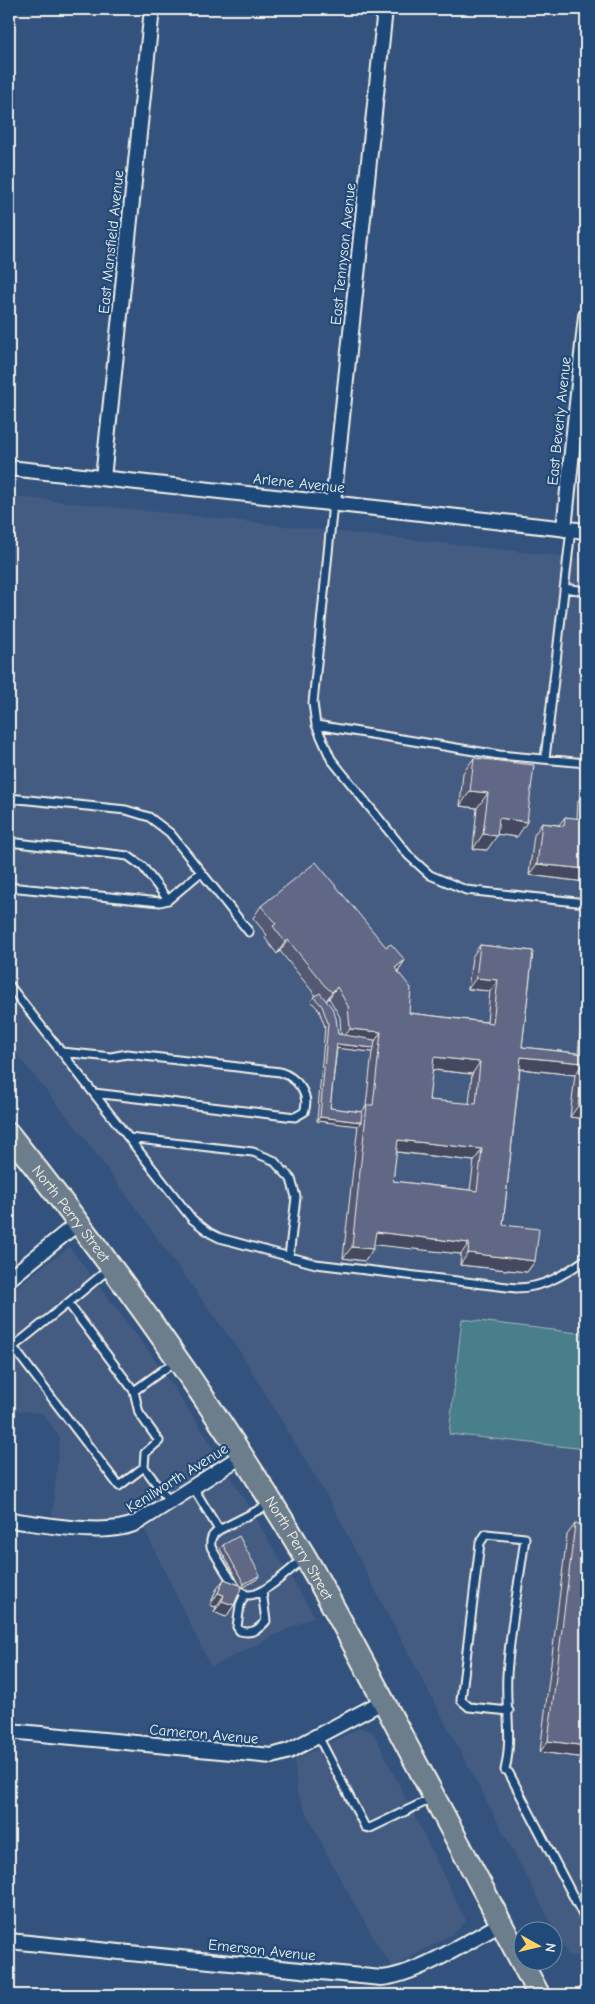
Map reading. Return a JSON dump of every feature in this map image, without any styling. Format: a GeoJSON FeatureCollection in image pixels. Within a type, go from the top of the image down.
{"type":"FeatureCollection","features":[{"type":"Feature","properties":{"kind":"main road","name":"North Perry Street"},"geometry":{"type":"LineString","coordinates":[[9,1134],[112,1266],[178,1359],[272,1503],[305,1557],[384,1701],[539,1995]]}},
{"type":"Feature","properties":{"kind":"street","name":"East Mansfield Avenue"},"geometry":{"type":"LineString","coordinates":[[103,478],[152,9]]}},
{"type":"Feature","properties":{"kind":"street","name":"East Tennyson Avenue"},"geometry":{"type":"LineString","coordinates":[[333,503],[385,9]]}},
{"type":"Feature","properties":{"kind":"street","name":"East Beverly Avenue"},"geometry":{"type":"LineString","coordinates":[[568,529],[586,316]]}},
{"type":"Feature","properties":{"kind":"street","name":"Arlene Avenue"},"geometry":{"type":"LineString","coordinates":[[9,468],[586,531]]}},
{"type":"Feature","properties":{"kind":"street"},"geometry":{"type":"LineString","coordinates":[[9,1279],[79,1222]]}},
{"type":"Feature","properties":{"kind":"street","name":"Kenilworth Avenue"},"geometry":{"type":"LineString","coordinates":[[9,1520],[114,1530],[138,1522],[243,1456]]}},
{"type":"Feature","properties":{"kind":"street","name":"Cameron Avenue"},"geometry":{"type":"LineString","coordinates":[[9,1731],[261,1756],[281,1754],[384,1701]]}},
{"type":"Feature","properties":{"kind":"street","name":"Emerson Avenue"},"geometry":{"type":"LineString","coordinates":[[9,1941],[381,1978],[399,1975],[415,1969],[501,1924]]}},
{"type":"Feature","properties":{"kind":"lane"},"geometry":{"type":"LineString","coordinates":[[333,503],[314,692],[316,725],[331,758],[409,856],[430,875],[466,890],[586,903]]}},
{"type":"Feature","properties":{"kind":"lane"},"geometry":{"type":"LineString","coordinates":[[545,760],[564,588],[568,529]]}},
{"type":"Feature","properties":{"kind":"lane"},"geometry":{"type":"LineString","coordinates":[[564,588],[586,591]]}},
{"type":"Feature","properties":{"kind":"lane"},"geometry":{"type":"LineString","coordinates":[[316,725],[499,754],[586,763]]}},
{"type":"Feature","properties":{"kind":"lane"},"geometry":{"type":"LineString","coordinates":[[9,828],[10,798],[137,812],[149,817],[170,833],[249,932]]}},
{"type":"Feature","properties":{"kind":"lane"},"geometry":{"type":"LineString","coordinates":[[9,842],[128,856],[143,867],[168,900]]}},
{"type":"Feature","properties":{"kind":"lane"},"geometry":{"type":"LineString","coordinates":[[9,887],[155,902],[168,900],[201,872]]}},
{"type":"Feature","properties":{"kind":"lane"},"geometry":{"type":"LineString","coordinates":[[9,985],[200,1226],[220,1238],[316,1264],[516,1288],[551,1281],[586,1259]]}},
{"type":"Feature","properties":{"kind":"lane"},"geometry":{"type":"LineString","coordinates":[[61,1052],[111,1057],[127,1054],[280,1072],[297,1082],[302,1089],[306,1103],[304,1112],[294,1116],[94,1093]]}},
{"type":"Feature","properties":{"kind":"lane"},"geometry":{"type":"LineString","coordinates":[[129,1138],[253,1152],[273,1160],[286,1172],[294,1186],[296,1197],[289,1257]]}},
{"type":"Feature","properties":{"kind":"lane"},"geometry":{"type":"LineString","coordinates":[[112,1266],[68,1304],[13,1347],[119,1486],[144,1467]]}},
{"type":"Feature","properties":{"kind":"lane"},"geometry":{"type":"LineString","coordinates":[[68,1304],[134,1391],[138,1413],[159,1442],[145,1453],[144,1467],[170,1502]]}},
{"type":"Feature","properties":{"kind":"lane"},"geometry":{"type":"LineString","coordinates":[[134,1391],[178,1359]]}},
{"type":"Feature","properties":{"kind":"lane"},"geometry":{"type":"LineString","coordinates":[[193,1487],[219,1530]]}},
{"type":"Feature","properties":{"kind":"lane"},"geometry":{"type":"LineString","coordinates":[[272,1503],[219,1530],[210,1540],[211,1547],[236,1587],[245,1594],[252,1595],[262,1591],[305,1557]]}},
{"type":"Feature","properties":{"kind":"lane"},"geometry":{"type":"LineString","coordinates":[[509,1711],[469,1707],[461,1700],[480,1543],[486,1534],[525,1538],[507,1676],[509,1711],[510,1748],[507,1771],[586,1921]]}},
{"type":"Feature","properties":{"kind":"lane"},"geometry":{"type":"LineString","coordinates":[[245,1594],[240,1605],[237,1626],[240,1631],[255,1632],[266,1621],[262,1591]]}},
{"type":"Feature","properties":{"kind":"lane"},"geometry":{"type":"LineString","coordinates":[[318,1736],[365,1827],[370,1828],[435,1798]]}},
{"type":"Feature","properties":{"kind":"shaded area"},"geometry":{"type":"Polygon","coordinates":[[[9,496],[586,559],[586,1957],[568,1955],[562,1944],[562,1922],[551,1922],[372,1584],[334,1508],[241,1353],[84,1137],[9,1045],[9,496]]]}},
{"type":"Feature","properties":{"kind":"shaded area"},"geometry":{"type":"Polygon","coordinates":[[[69,1247],[151,1354],[209,1441],[314,1616],[211,1667],[145,1530],[52,1519],[60,1437],[42,1413],[9,1410],[9,1293],[69,1247]]]}},
{"type":"Feature","properties":{"kind":"shaded area"},"geometry":{"type":"Polygon","coordinates":[[[360,1728],[373,1732],[466,1921],[454,1933],[393,1967],[380,1949],[333,1866],[297,1793],[295,1760],[360,1728]]]}},
{"type":"Feature","properties":{"kind":"green space"},"geometry":{"type":"Polygon","coordinates":[[[462,1319],[586,1334],[586,1449],[449,1434],[462,1319]]]}},
{"type":"Feature","properties":{"kind":"building"},"geometry":{"type":"Polygon","coordinates":[[[474,758],[534,765],[527,822],[499,818],[497,836],[483,834],[488,793],[470,791],[474,758]]]}},
{"type":"Feature","properties":{"kind":"building"},"geometry":{"type":"Polygon","coordinates":[[[586,790],[586,869],[537,864],[542,823],[564,826],[565,817],[583,819],[586,790]]]}},
{"type":"Feature","properties":{"kind":"building"},"geometry":{"type":"Polygon","coordinates":[[[316,862],[386,947],[391,944],[405,960],[395,968],[411,988],[409,1013],[493,1023],[498,980],[476,978],[480,945],[533,951],[522,1047],[585,1054],[586,1043],[586,1107],[578,1106],[583,1063],[521,1057],[503,1225],[539,1229],[535,1261],[468,1253],[469,1243],[376,1232],[373,1249],[352,1247],[367,1105],[373,1105],[381,1032],[350,1029],[348,1006],[337,987],[332,992],[325,986],[288,940],[285,942],[273,926],[276,924],[261,906],[316,862]],[[434,1057],[429,1100],[476,1104],[480,1062],[434,1057]],[[398,1140],[393,1181],[477,1191],[482,1149],[398,1140]]]}},
{"type":"Feature","properties":{"kind":"building"},"geometry":{"type":"Polygon","coordinates":[[[320,993],[332,1008],[336,1018],[338,1034],[375,1040],[374,1048],[337,1044],[330,1108],[362,1112],[361,1122],[320,1117],[328,1023],[322,1006],[314,997],[320,993]]]}},
{"type":"Feature","properties":{"kind":"building"},"geometry":{"type":"Polygon","coordinates":[[[575,1524],[586,1525],[586,1746],[548,1741],[575,1524]]]}},
{"type":"Feature","properties":{"kind":"building"},"geometry":{"type":"Polygon","coordinates":[[[239,1536],[260,1575],[244,1584],[223,1545],[239,1536]]]}},
{"type":"Feature","properties":{"kind":"building"},"geometry":{"type":"Polygon","coordinates":[[[224,1579],[242,1586],[234,1605],[222,1601],[224,1595],[218,1593],[224,1579]]]}}]}
